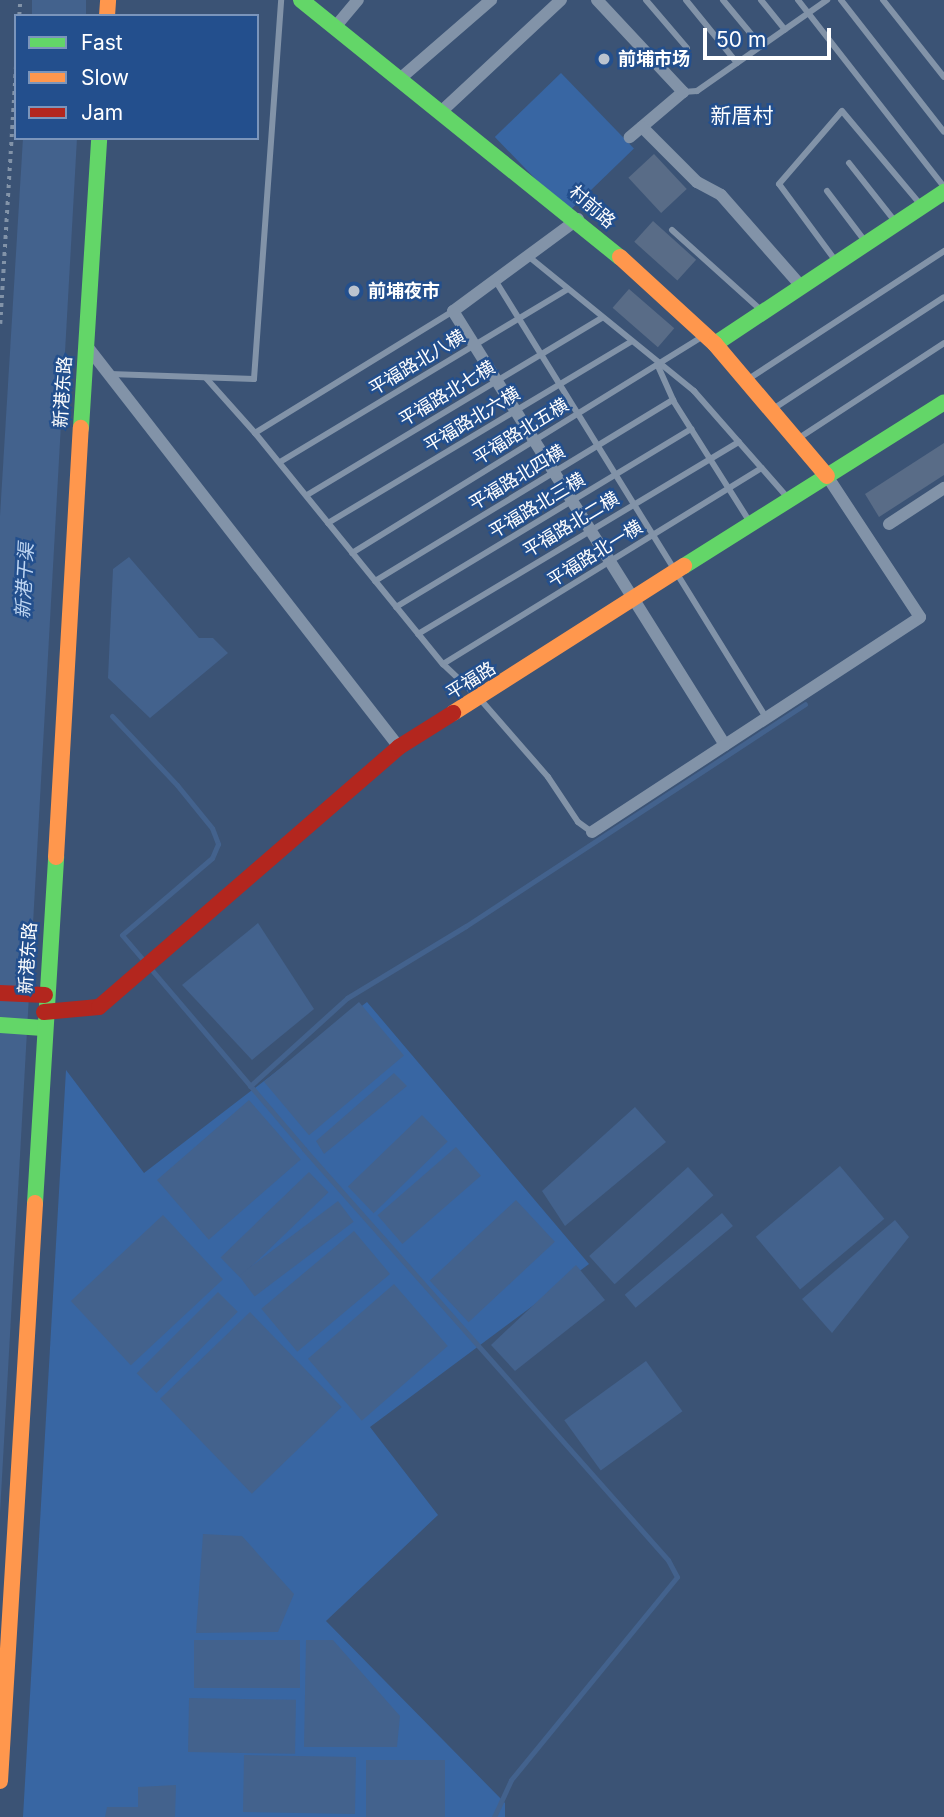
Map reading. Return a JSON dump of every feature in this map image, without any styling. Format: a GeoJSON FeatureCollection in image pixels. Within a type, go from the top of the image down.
{"type":"FeatureCollection","features":[{"type":"Feature","properties":{"kind":"street","name":"村前路"},"geometry":{"type":"LineString","coordinates":[[302,0],[444,109],[578,219],[710,340],[827,476]]}},
{"type":"Feature","properties":{"kind":"street"},"geometry":{"type":"LineString","coordinates":[[336,26],[358,0]]}},
{"type":"Feature","properties":{"kind":"street"},"geometry":{"type":"LineString","coordinates":[[402,76],[491,0]]}},
{"type":"Feature","properties":{"kind":"street"},"geometry":{"type":"LineString","coordinates":[[444,109],[561,0]]}},
{"type":"Feature","properties":{"kind":"street"},"geometry":{"type":"LineString","coordinates":[[597,0],[683,92],[630,137]]}},
{"type":"Feature","properties":{"kind":"street"},"geometry":{"type":"LineString","coordinates":[[642,127],[696,182],[721,195],[800,285]]}},
{"type":"Feature","properties":{"kind":"street","name":"新港东路"},"geometry":{"type":"LineString","coordinates":[[0,1781],[44,1012],[99,140]]}},
{"type":"Feature","properties":{"kind":"street"},"geometry":{"type":"LineString","coordinates":[[710,340],[763,311],[944,189]]}},
{"type":"Feature","properties":{"kind":"street"},"geometry":{"type":"LineString","coordinates":[[578,219],[453,310],[725,745]]}},
{"type":"Feature","properties":{"kind":"street"},"geometry":{"type":"LineString","coordinates":[[85,345],[399,747]]}},
{"type":"Feature","properties":{"kind":"street","name":"平福路"},"geometry":{"type":"LineString","coordinates":[[44,1012],[99,1007],[399,747],[480,699],[944,402]]}},
{"type":"Feature","properties":{"kind":"street"},"geometry":{"type":"LineString","coordinates":[[592,832],[920,617],[827,476]]}},
{"type":"Feature","properties":{"kind":"street"},"geometry":{"type":"LineString","coordinates":[[889,524],[944,488]]}},
{"type":"Feature","properties":{"kind":"street"},"geometry":{"type":"LineString","coordinates":[[0,993],[44,1012]]}},
{"type":"Feature","properties":{"kind":"street"},"geometry":{"type":"LineString","coordinates":[[0,1025],[44,1012]]}},
{"type":"Feature","properties":{"kind":"lane"},"geometry":{"type":"LineString","coordinates":[[108,374],[254,379],[281,0]]}},
{"type":"Feature","properties":{"kind":"lane"},"geometry":{"type":"LineString","coordinates":[[646,0],[687,48]]}},
{"type":"Feature","properties":{"kind":"lane"},"geometry":{"type":"LineString","coordinates":[[686,0],[737,63]]}},
{"type":"Feature","properties":{"kind":"lane"},"geometry":{"type":"LineString","coordinates":[[723,0],[761,46]]}},
{"type":"Feature","properties":{"kind":"lane"},"geometry":{"type":"LineString","coordinates":[[761,0],[785,30]]}},
{"type":"Feature","properties":{"kind":"lane"},"geometry":{"type":"LineString","coordinates":[[798,0],[944,189]]}},
{"type":"Feature","properties":{"kind":"lane"},"geometry":{"type":"LineString","coordinates":[[683,92],[697,91],[827,0]]}},
{"type":"Feature","properties":{"kind":"lane"},"geometry":{"type":"LineString","coordinates":[[841,0],[944,132]]}},
{"type":"Feature","properties":{"kind":"lane"},"geometry":{"type":"LineString","coordinates":[[883,0],[944,77]]}},
{"type":"Feature","properties":{"kind":"lane"},"geometry":{"type":"LineString","coordinates":[[836,261],[779,184],[842,111],[921,205]]}},
{"type":"Feature","properties":{"kind":"lane"},"geometry":{"type":"LineString","coordinates":[[849,163],[895,222]]}},
{"type":"Feature","properties":{"kind":"lane"},"geometry":{"type":"LineString","coordinates":[[827,191],[865,242]]}},
{"type":"Feature","properties":{"kind":"lane"},"geometry":{"type":"LineString","coordinates":[[672,230],[763,311]]}},
{"type":"Feature","properties":{"kind":"lane"},"geometry":{"type":"LineString","coordinates":[[746,381],[944,251]]}},
{"type":"Feature","properties":{"kind":"lane"},"geometry":{"type":"LineString","coordinates":[[528,256],[657,364],[694,391],[790,500]]}},
{"type":"Feature","properties":{"kind":"lane"},"geometry":{"type":"LineString","coordinates":[[495,280],[767,719]]}},
{"type":"Feature","properties":{"kind":"lane","name":"平福路北八横"},"geometry":{"type":"LineString","coordinates":[[280,462],[568,289]]}},
{"type":"Feature","properties":{"kind":"lane"},"geometry":{"type":"LineString","coordinates":[[771,410],[944,297]]}},
{"type":"Feature","properties":{"kind":"lane"},"geometry":{"type":"LineString","coordinates":[[255,433],[453,310]]}},
{"type":"Feature","properties":{"kind":"lane","name":"平福路北七横"},"geometry":{"type":"LineString","coordinates":[[307,495],[602,318]]}},
{"type":"Feature","properties":{"kind":"lane","name":"平福路北五横"},"geometry":{"type":"LineString","coordinates":[[352,553],[657,364],[710,340]]}},
{"type":"Feature","properties":{"kind":"lane","name":"平福路北六横"},"geometry":{"type":"LineString","coordinates":[[328,523],[631,342]]}},
{"type":"Feature","properties":{"kind":"lane"},"geometry":{"type":"LineString","coordinates":[[797,440],[944,343]]}},
{"type":"Feature","properties":{"kind":"lane"},"geometry":{"type":"LineString","coordinates":[[657,364],[673,400],[752,525]]}},
{"type":"Feature","properties":{"kind":"lane"},"geometry":{"type":"LineString","coordinates":[[206,377],[280,462],[443,664],[480,699],[548,777],[578,822],[592,832]]}},
{"type":"Feature","properties":{"kind":"lane","name":"平福路北四横"},"geometry":{"type":"LineString","coordinates":[[375,581],[673,400]]}},
{"type":"Feature","properties":{"kind":"lane","name":"平福路北三横"},"geometry":{"type":"LineString","coordinates":[[396,607],[691,429]]}},
{"type":"Feature","properties":{"kind":"lane","name":"平福路北二横"},"geometry":{"type":"LineString","coordinates":[[418,634],[738,442]]}},
{"type":"Feature","properties":{"kind":"lane","name":"平福路北一横"},"geometry":{"type":"LineString","coordinates":[[443,664],[761,468]]}},
{"type":"Feature","properties":{"kind":"path"},"geometry":{"type":"LineString","coordinates":[[0,324],[14,97]]}},
{"type":"Feature","properties":{"kind":"shaded area"},"geometry":{"type":"Polygon","coordinates":[[[561,73],[634,149],[568,212],[495,137],[561,73]]]}},
{"type":"Feature","properties":{"kind":"shaded area"},"geometry":{"type":"Polygon","coordinates":[[[367,1002],[589,1264],[370,1427],[438,1515],[326,1621],[505,1803],[505,1817],[23,1817],[66,1070],[144,1173],[367,1002]]]}},
{"type":"Feature","properties":{"kind":"water"},"geometry":{"type":"Polygon","coordinates":[[[32,0],[86,0],[86,14],[32,14],[32,0]]]}},
{"type":"Feature","properties":{"kind":"water","name":"新港干渠"},"geometry":{"type":"Polygon","coordinates":[[[23,140],[77,140],[0,1513],[0,516],[23,140]]]}},
{"type":"Feature","properties":{"kind":"water"},"geometry":{"type":"Polygon","coordinates":[[[129,557],[199,638],[213,638],[228,653],[150,718],[108,678],[113,569],[129,557]]]}},
{"type":"Feature","properties":{"kind":"water"},"geometry":{"type":"Polygon","coordinates":[[[258,923],[314,1009],[252,1060],[182,985],[258,923]]]}},
{"type":"Feature","properties":{"kind":"water"},"geometry":{"type":"Polygon","coordinates":[[[359,1002],[404,1056],[309,1135],[264,1082],[359,1002]]]}},
{"type":"Feature","properties":{"kind":"water"},"geometry":{"type":"Polygon","coordinates":[[[394,1073],[407,1086],[324,1154],[316,1141],[394,1073]]]}},
{"type":"Feature","properties":{"kind":"water"},"geometry":{"type":"Polygon","coordinates":[[[249,1100],[301,1160],[209,1240],[157,1180],[249,1100]]]}},
{"type":"Feature","properties":{"kind":"water"},"geometry":{"type":"Polygon","coordinates":[[[635,1107],[666,1142],[565,1226],[542,1191],[635,1107]]]}},
{"type":"Feature","properties":{"kind":"water"},"geometry":{"type":"Polygon","coordinates":[[[422,1115],[448,1142],[374,1213],[348,1187],[422,1115]]]}},
{"type":"Feature","properties":{"kind":"water"},"geometry":{"type":"Polygon","coordinates":[[[456,1147],[481,1176],[402,1244],[378,1215],[456,1147]]]}},
{"type":"Feature","properties":{"kind":"water"},"geometry":{"type":"Polygon","coordinates":[[[840,1166],[884,1219],[800,1290],[756,1237],[840,1166]]]}},
{"type":"Feature","properties":{"kind":"water"},"geometry":{"type":"Polygon","coordinates":[[[688,1167],[713,1195],[615,1284],[589,1256],[688,1167]]]}},
{"type":"Feature","properties":{"kind":"water"},"geometry":{"type":"Polygon","coordinates":[[[309,1172],[328,1192],[240,1278],[221,1257],[309,1172]]]}},
{"type":"Feature","properties":{"kind":"water"},"geometry":{"type":"Polygon","coordinates":[[[516,1200],[555,1242],[469,1322],[430,1280],[516,1200]]]}},
{"type":"Feature","properties":{"kind":"water"},"geometry":{"type":"Polygon","coordinates":[[[338,1201],[354,1222],[255,1296],[239,1276],[338,1201]]]}},
{"type":"Feature","properties":{"kind":"water"},"geometry":{"type":"Polygon","coordinates":[[[722,1213],[733,1226],[636,1308],[625,1295],[722,1213]]]}},
{"type":"Feature","properties":{"kind":"water"},"geometry":{"type":"Polygon","coordinates":[[[163,1215],[223,1279],[131,1365],[71,1301],[163,1215]]]}},
{"type":"Feature","properties":{"kind":"water"},"geometry":{"type":"Polygon","coordinates":[[[895,1220],[909,1237],[832,1333],[802,1299],[895,1220]]]}},
{"type":"Feature","properties":{"kind":"water"},"geometry":{"type":"Polygon","coordinates":[[[354,1231],[390,1274],[297,1352],[261,1309],[354,1231]]]}},
{"type":"Feature","properties":{"kind":"water"},"geometry":{"type":"Polygon","coordinates":[[[576,1265],[605,1300],[515,1371],[491,1345],[576,1265]]]}},
{"type":"Feature","properties":{"kind":"water"},"geometry":{"type":"Polygon","coordinates":[[[394,1284],[448,1346],[362,1421],[308,1359],[394,1284]]]}},
{"type":"Feature","properties":{"kind":"water"},"geometry":{"type":"Polygon","coordinates":[[[218,1292],[238,1312],[156,1393],[137,1373],[218,1292]]]}},
{"type":"Feature","properties":{"kind":"water"},"geometry":{"type":"Polygon","coordinates":[[[250,1312],[342,1407],[252,1494],[160,1399],[250,1312]]]}},
{"type":"Feature","properties":{"kind":"water"},"geometry":{"type":"Polygon","coordinates":[[[646,1361],[682,1411],[601,1471],[564,1420],[646,1361]]]}},
{"type":"Feature","properties":{"kind":"water"},"geometry":{"type":"Polygon","coordinates":[[[203,1534],[242,1536],[294,1594],[278,1632],[196,1633],[203,1534]]]}},
{"type":"Feature","properties":{"kind":"water"},"geometry":{"type":"Polygon","coordinates":[[[194,1640],[300,1640],[300,1688],[194,1688],[194,1640]]]}},
{"type":"Feature","properties":{"kind":"water"},"geometry":{"type":"Polygon","coordinates":[[[306,1640],[333,1640],[400,1716],[397,1747],[304,1747],[306,1640]]]}},
{"type":"Feature","properties":{"kind":"water"},"geometry":{"type":"Polygon","coordinates":[[[189,1698],[296,1700],[295,1754],[188,1752],[189,1698]]]}},
{"type":"Feature","properties":{"kind":"water"},"geometry":{"type":"Polygon","coordinates":[[[244,1755],[356,1757],[355,1814],[243,1812],[244,1755]]]}},
{"type":"Feature","properties":{"kind":"water"},"geometry":{"type":"Polygon","coordinates":[[[366,1760],[445,1760],[445,1817],[366,1817],[366,1760]]]}},
{"type":"Feature","properties":{"kind":"water"},"geometry":{"type":"Polygon","coordinates":[[[176,1785],[175,1817],[105,1817],[107,1807],[138,1807],[138,1787],[176,1785]]]}},
{"type":"Feature","properties":{"kind":"building"},"geometry":{"type":"Polygon","coordinates":[[[654,154],[687,189],[661,213],[628,178],[654,154]]]}},
{"type":"Feature","properties":{"kind":"building"},"geometry":{"type":"Polygon","coordinates":[[[653,221],[696,260],[677,281],[634,242],[653,221]]]}},
{"type":"Feature","properties":{"kind":"building"},"geometry":{"type":"Polygon","coordinates":[[[629,289],[674,328],[658,347],[613,308],[629,289]]]}},
{"type":"Feature","properties":{"kind":"building"},"geometry":{"type":"Polygon","coordinates":[[[944,443],[944,475],[879,517],[865,494],[944,443]]]}},
{"type":"Feature","properties":{"kind":"waterway"},"geometry":{"type":"LineString","coordinates":[[250,1086],[347,998],[466,926],[805,704]]}},
{"type":"Feature","properties":{"kind":"waterway"},"geometry":{"type":"LineString","coordinates":[[112,716],[177,785],[212,828],[218,844],[212,858],[122,935],[304,1149],[668,1560],[677,1577],[511,1780],[494,1817]]}},
{"type":"Feature","properties":{"kind":"traffic: fast"},"geometry":{"type":"LineString","coordinates":[[301,0],[620,257]]}},
{"type":"Feature","properties":{"kind":"traffic: fast"},"geometry":{"type":"LineString","coordinates":[[81,428],[99,140]]}},
{"type":"Feature","properties":{"kind":"traffic: fast"},"geometry":{"type":"LineString","coordinates":[[715,344],[944,192]]}},
{"type":"Feature","properties":{"kind":"traffic: fast"},"geometry":{"type":"LineString","coordinates":[[684,566],[944,402]]}},
{"type":"Feature","properties":{"kind":"traffic: fast"},"geometry":{"type":"LineString","coordinates":[[35,1203],[56,857]]}},
{"type":"Feature","properties":{"kind":"traffic: fast"},"geometry":{"type":"LineString","coordinates":[[0,1025],[43,1028]]}},
{"type":"Feature","properties":{"kind":"traffic: slow"},"geometry":{"type":"LineString","coordinates":[[107,14],[108,0]]}},
{"type":"Feature","properties":{"kind":"traffic: slow"},"geometry":{"type":"LineString","coordinates":[[620,257],[715,344],[827,476]]}},
{"type":"Feature","properties":{"kind":"traffic: slow"},"geometry":{"type":"LineString","coordinates":[[56,857],[81,428]]}},
{"type":"Feature","properties":{"kind":"traffic: slow"},"geometry":{"type":"LineString","coordinates":[[453,713],[684,566]]}},
{"type":"Feature","properties":{"kind":"traffic: slow"},"geometry":{"type":"LineString","coordinates":[[0,1781],[35,1203]]}},
{"type":"Feature","properties":{"kind":"traffic: jam"},"geometry":{"type":"LineString","coordinates":[[44,1012],[99,1007],[399,747],[453,713]]}},
{"type":"Feature","properties":{"kind":"traffic: jam"},"geometry":{"type":"LineString","coordinates":[[0,993],[45,995]]}},
{"type":"Feature","properties":{"kind":"place","name":"前埔市场"},"geometry":{"type":"Point","coordinates":[604,59]}},
{"type":"Feature","properties":{"kind":"place","name":"前埔夜市"},"geometry":{"type":"Point","coordinates":[354,291]}},
{"type":"Feature","properties":{"kind":"district","name":"新厝村"},"geometry":{"type":"Point","coordinates":[742,116]}}]}
